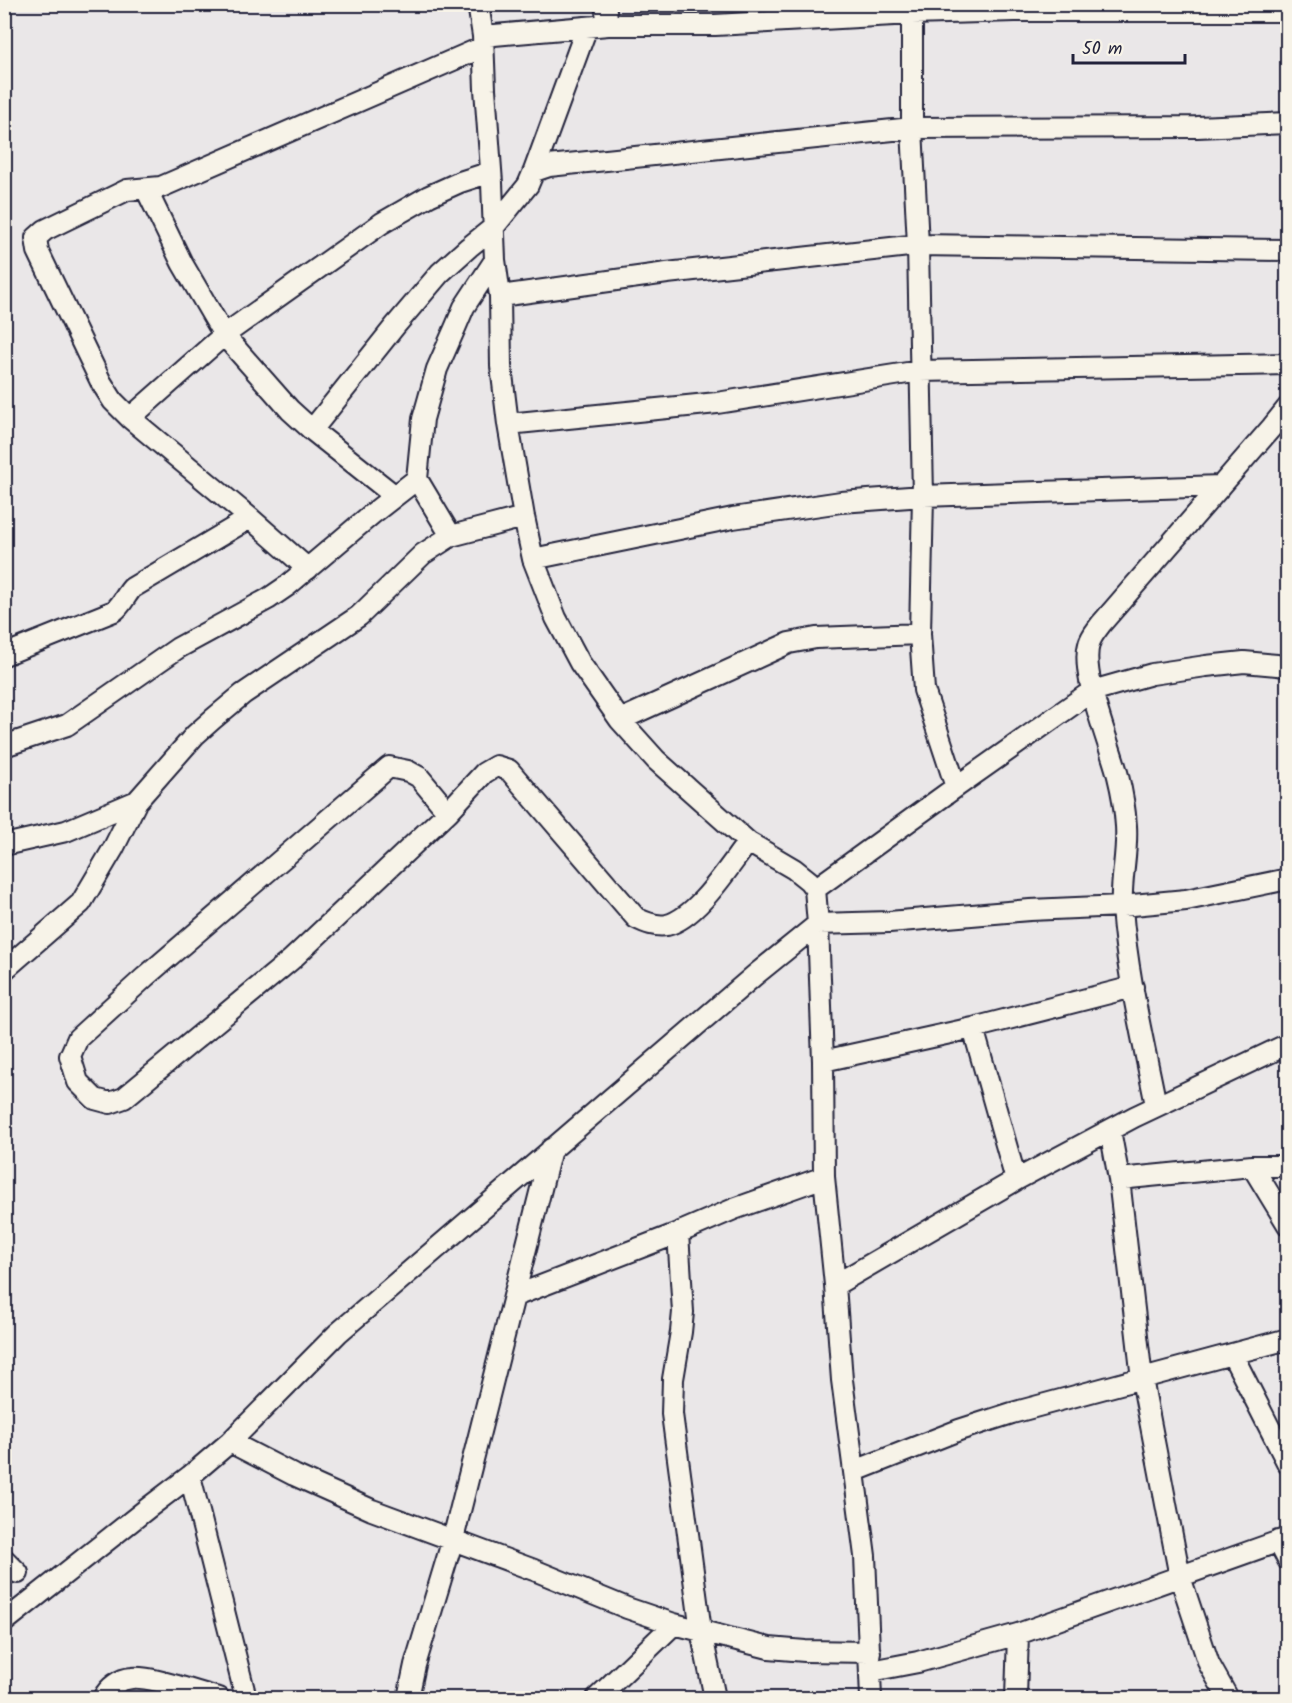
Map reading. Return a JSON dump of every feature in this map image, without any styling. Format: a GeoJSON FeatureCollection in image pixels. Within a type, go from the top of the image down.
{"type":"FeatureCollection","features":[{"type":"Feature","properties":{"kind":"street"},"geometry":{"type":"LineString","coordinates":[[478,4],[483,41],[495,260],[500,296],[501,366],[508,424],[524,517],[534,559],[556,618],[580,663],[620,720],[656,760],[748,842],[794,869],[815,889],[823,1061],[824,1177],[842,1380],[864,1556],[871,1698]]}},
{"type":"Feature","properties":{"kind":"street"},"geometry":{"type":"LineString","coordinates":[[605,4],[608,25]]}},
{"type":"Feature","properties":{"kind":"street"},"geometry":{"type":"LineString","coordinates":[[912,9],[912,128],[918,245],[923,496],[920,634],[924,690],[956,787]]}},
{"type":"Feature","properties":{"kind":"street"},"geometry":{"type":"LineString","coordinates":[[308,568],[112,401],[38,251],[36,238],[45,230],[127,190],[161,187],[483,41],[608,25],[715,25],[912,9],[1287,11]]}},
{"type":"Feature","properties":{"kind":"street"},"geometry":{"type":"LineString","coordinates":[[312,430],[440,273],[494,227],[528,185],[586,27]]}},
{"type":"Feature","properties":{"kind":"street"},"geometry":{"type":"LineString","coordinates":[[534,171],[549,166],[912,128],[1197,127],[1287,123]]}},
{"type":"Feature","properties":{"kind":"street"},"geometry":{"type":"LineString","coordinates":[[130,418],[224,335],[382,223],[429,195],[491,172]]}},
{"type":"Feature","properties":{"kind":"street"},"geometry":{"type":"LineString","coordinates":[[147,189],[182,263],[224,335],[282,402],[312,430],[395,496]]}},
{"type":"Feature","properties":{"kind":"street"},"geometry":{"type":"LineString","coordinates":[[500,296],[667,273],[918,245],[1287,250]]}},
{"type":"Feature","properties":{"kind":"street"},"geometry":{"type":"LineString","coordinates":[[451,536],[417,479],[423,419],[437,369],[464,307],[495,260]]}},
{"type":"Feature","properties":{"kind":"street"},"geometry":{"type":"LineString","coordinates":[[508,424],[717,403],[920,371],[1287,364]]}},
{"type":"Feature","properties":{"kind":"street"},"geometry":{"type":"LineString","coordinates":[[1156,1105],[1133,987],[1122,906],[1126,826],[1118,777],[1092,691],[1088,646],[1092,635],[1287,407]]}},
{"type":"Feature","properties":{"kind":"street"},"geometry":{"type":"LineString","coordinates":[[4,746],[67,725],[178,648],[268,599],[417,479]]}},
{"type":"Feature","properties":{"kind":"street"},"geometry":{"type":"LineString","coordinates":[[534,559],[733,518],[840,502],[923,496],[1221,486]]}},
{"type":"Feature","properties":{"kind":"street"},"geometry":{"type":"LineString","coordinates":[[4,970],[81,903],[121,834],[137,801],[195,735],[213,719],[243,694],[359,616],[423,554],[451,536],[524,517]]}},
{"type":"Feature","properties":{"kind":"street"},"geometry":{"type":"LineString","coordinates":[[4,655],[114,611],[122,605],[125,596],[132,588],[250,518]]}},
{"type":"Feature","properties":{"kind":"street"},"geometry":{"type":"LineString","coordinates":[[620,720],[789,643],[816,638],[920,634]]}},
{"type":"Feature","properties":{"kind":"street"},"geometry":{"type":"LineString","coordinates":[[815,889],[1092,691],[1152,674],[1206,666],[1244,662],[1277,664],[1287,667]]}},
{"type":"Feature","properties":{"kind":"street"},"geometry":{"type":"LineString","coordinates":[[448,812],[419,777],[408,771],[389,767],[145,977],[78,1038],[70,1056],[78,1082],[95,1099],[110,1103],[124,1098],[291,960],[448,812],[484,773],[496,766],[508,770],[636,918],[651,925],[667,925],[684,917],[698,906],[748,842]]}},
{"type":"Feature","properties":{"kind":"street"},"geometry":{"type":"LineString","coordinates":[[4,845],[66,831],[137,801]]}},
{"type":"Feature","properties":{"kind":"street"},"geometry":{"type":"LineString","coordinates":[[4,1622],[230,1442],[338,1333],[754,975],[818,924],[889,922],[1186,900],[1287,879]]}},
{"type":"Feature","properties":{"kind":"street"},"geometry":{"type":"LineString","coordinates":[[823,1061],[973,1028],[1133,987]]}},
{"type":"Feature","properties":{"kind":"street"},"geometry":{"type":"LineString","coordinates":[[973,1028],[1016,1180]]}},
{"type":"Feature","properties":{"kind":"street"},"geometry":{"type":"LineString","coordinates":[[835,1285],[1016,1180],[1156,1105],[1287,1044]]}},
{"type":"Feature","properties":{"kind":"street"},"geometry":{"type":"LineString","coordinates":[[1110,1130],[1119,1179],[1142,1379],[1180,1577],[1209,1664],[1228,1698]]}},
{"type":"Feature","properties":{"kind":"street"},"geometry":{"type":"LineString","coordinates":[[408,1698],[453,1539],[551,1149]]}},
{"type":"Feature","properties":{"kind":"street"},"geometry":{"type":"LineString","coordinates":[[1119,1179],[1252,1166],[1287,1166]]}},
{"type":"Feature","properties":{"kind":"street"},"geometry":{"type":"LineString","coordinates":[[1252,1166],[1287,1225]]}},
{"type":"Feature","properties":{"kind":"street"},"geometry":{"type":"LineString","coordinates":[[515,1296],[734,1209],[824,1177]]}},
{"type":"Feature","properties":{"kind":"street"},"geometry":{"type":"LineString","coordinates":[[678,1233],[683,1312],[673,1379],[672,1413],[702,1631],[716,1698]]}},
{"type":"Feature","properties":{"kind":"street"},"geometry":{"type":"LineString","coordinates":[[855,1471],[980,1423],[1287,1339]]}},
{"type":"Feature","properties":{"kind":"street"},"geometry":{"type":"LineString","coordinates":[[1232,1354],[1287,1464]]}},
{"type":"Feature","properties":{"kind":"street"},"geometry":{"type":"LineString","coordinates":[[230,1442],[294,1475],[372,1510],[453,1539],[627,1608],[674,1624],[769,1648],[870,1661],[918,1662],[1018,1634],[1283,1540],[1287,1560]]}},
{"type":"Feature","properties":{"kind":"street"},"geometry":{"type":"LineString","coordinates":[[190,1476],[246,1698]]}},
{"type":"Feature","properties":{"kind":"street"},"geometry":{"type":"LineString","coordinates":[[4,1558],[18,1573]]}},
{"type":"Feature","properties":{"kind":"street"},"geometry":{"type":"LineString","coordinates":[[597,1698],[674,1624]]}},
{"type":"Feature","properties":{"kind":"street"},"geometry":{"type":"LineString","coordinates":[[1017,1698],[1018,1634]]}},
{"type":"Feature","properties":{"kind":"street"},"geometry":{"type":"LineString","coordinates":[[103,1698],[115,1683],[132,1677],[219,1698]]}}]}
